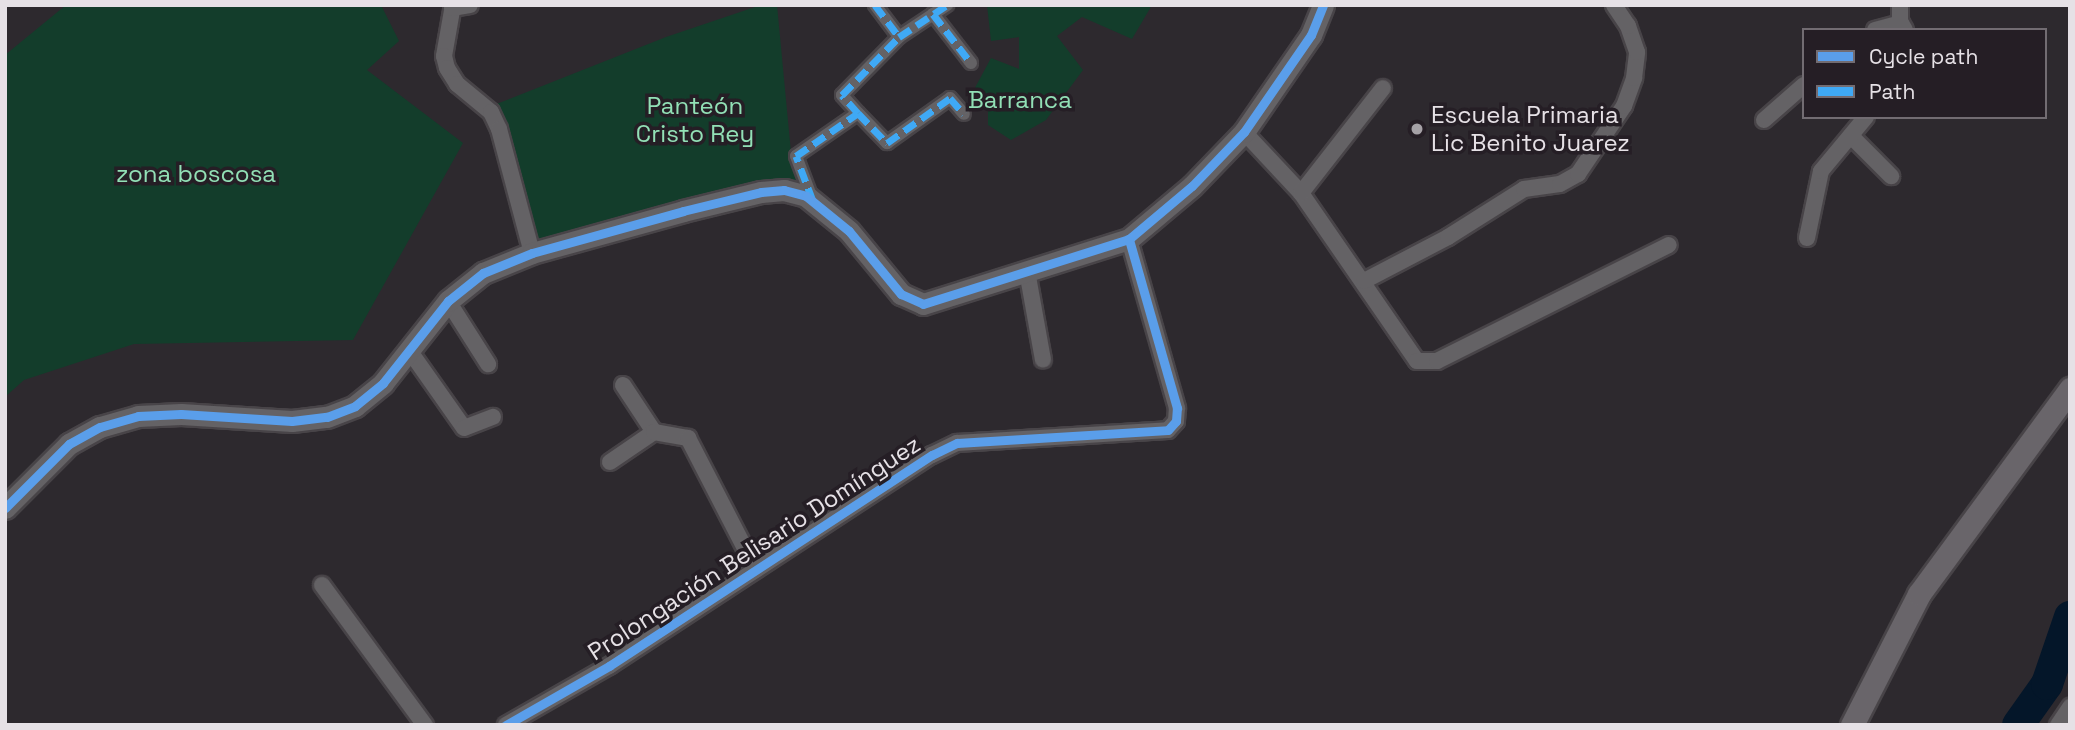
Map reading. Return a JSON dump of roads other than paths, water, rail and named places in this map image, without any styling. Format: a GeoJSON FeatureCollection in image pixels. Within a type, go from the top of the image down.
{"type":"FeatureCollection","features":[{"type":"Feature","properties":{"kind":"main road"},"geometry":{"type":"LineString","coordinates":[[1852,725],[1919,594],[2070,389]]}},
{"type":"Feature","properties":{"kind":"street"},"geometry":{"type":"LineString","coordinates":[[470,5],[453,6],[444,55],[447,68],[457,84],[491,112],[499,130],[532,253]]}},
{"type":"Feature","properties":{"kind":"street"},"geometry":{"type":"LineString","coordinates":[[875,5],[899,37]]}},
{"type":"Feature","properties":{"kind":"street"},"geometry":{"type":"LineString","coordinates":[[947,5],[899,37],[842,95],[887,143],[950,98],[964,114]]}},
{"type":"Feature","properties":{"kind":"street"},"geometry":{"type":"LineString","coordinates":[[5,508],[69,444],[100,427],[159,415],[292,421],[327,417],[355,406],[383,383],[448,301],[483,273],[532,253],[761,192],[784,190],[813,201],[849,231],[910,302],[936,302],[1129,239],[1192,186],[1244,132],[1311,35],[1323,5]]}},
{"type":"Feature","properties":{"kind":"street"},"geometry":{"type":"LineString","coordinates":[[1364,281],[1448,237],[1524,189],[1560,184],[1578,174],[1624,106],[1634,78],[1637,52],[1628,26],[1614,5]]}},
{"type":"Feature","properties":{"kind":"street"},"geometry":{"type":"LineString","coordinates":[[1900,5],[1902,27]]}},
{"type":"Feature","properties":{"kind":"street"},"geometry":{"type":"LineString","coordinates":[[933,15],[971,63]]}},
{"type":"Feature","properties":{"kind":"street"},"geometry":{"type":"LineString","coordinates":[[1764,120],[1802,87]]}},
{"type":"Feature","properties":{"kind":"street"},"geometry":{"type":"LineString","coordinates":[[1301,193],[1383,88]]}},
{"type":"Feature","properties":{"kind":"street"},"geometry":{"type":"LineString","coordinates":[[813,201],[796,156],[858,113]]}},
{"type":"Feature","properties":{"kind":"street"},"geometry":{"type":"LineString","coordinates":[[1807,238],[1821,171],[1864,119]]}},
{"type":"Feature","properties":{"kind":"street"},"geometry":{"type":"LineString","coordinates":[[1244,132],[1301,193],[1417,360],[1437,361],[1669,245]]}},
{"type":"Feature","properties":{"kind":"street"},"geometry":{"type":"LineString","coordinates":[[1851,136],[1891,176]]}},
{"type":"Feature","properties":{"kind":"street","name":"Prolongación Belisario Domínguez"},"geometry":{"type":"LineString","coordinates":[[506,725],[609,666],[932,455],[957,443],[1168,430],[1176,421],[1177,408],[1129,239]]}},
{"type":"Feature","properties":{"kind":"street"},"geometry":{"type":"LineString","coordinates":[[1027,271],[1043,360]]}},
{"type":"Feature","properties":{"kind":"street"},"geometry":{"type":"LineString","coordinates":[[448,301],[488,364]]}},
{"type":"Feature","properties":{"kind":"street"},"geometry":{"type":"LineString","coordinates":[[409,350],[464,428],[493,417]]}},
{"type":"Feature","properties":{"kind":"street"},"geometry":{"type":"LineString","coordinates":[[623,385],[654,432]]}},
{"type":"Feature","properties":{"kind":"street"},"geometry":{"type":"LineString","coordinates":[[610,462],[654,432],[674,433],[697,449],[756,570]]}},
{"type":"Feature","properties":{"kind":"street"},"geometry":{"type":"LineString","coordinates":[[322,585],[425,725]]}},
{"type":"Feature","properties":{"kind":"street"},"geometry":{"type":"LineString","coordinates":[[2058,725],[2070,707]]}},
{"type":"Feature","properties":{"kind":"waterway"},"geometry":{"type":"LineString","coordinates":[[2018,725],[2047,684],[2070,617]]}},
{"type":"Feature","properties":{"kind":"place","name":"Escuela Primaria Lic Benito Juarez"},"geometry":{"type":"Point","coordinates":[1417,129]}},
{"type":"Feature","properties":{"kind":"park label","name":"Barranca"},"geometry":{"type":"Point","coordinates":[1020,100]}},
{"type":"Feature","properties":{"kind":"park label","name":"Panteón Cristo Rey"},"geometry":{"type":"Point","coordinates":[695,120]}},
{"type":"Feature","properties":{"kind":"park label","name":"zona boscosa"},"geometry":{"type":"Point","coordinates":[196,174]}}]}
